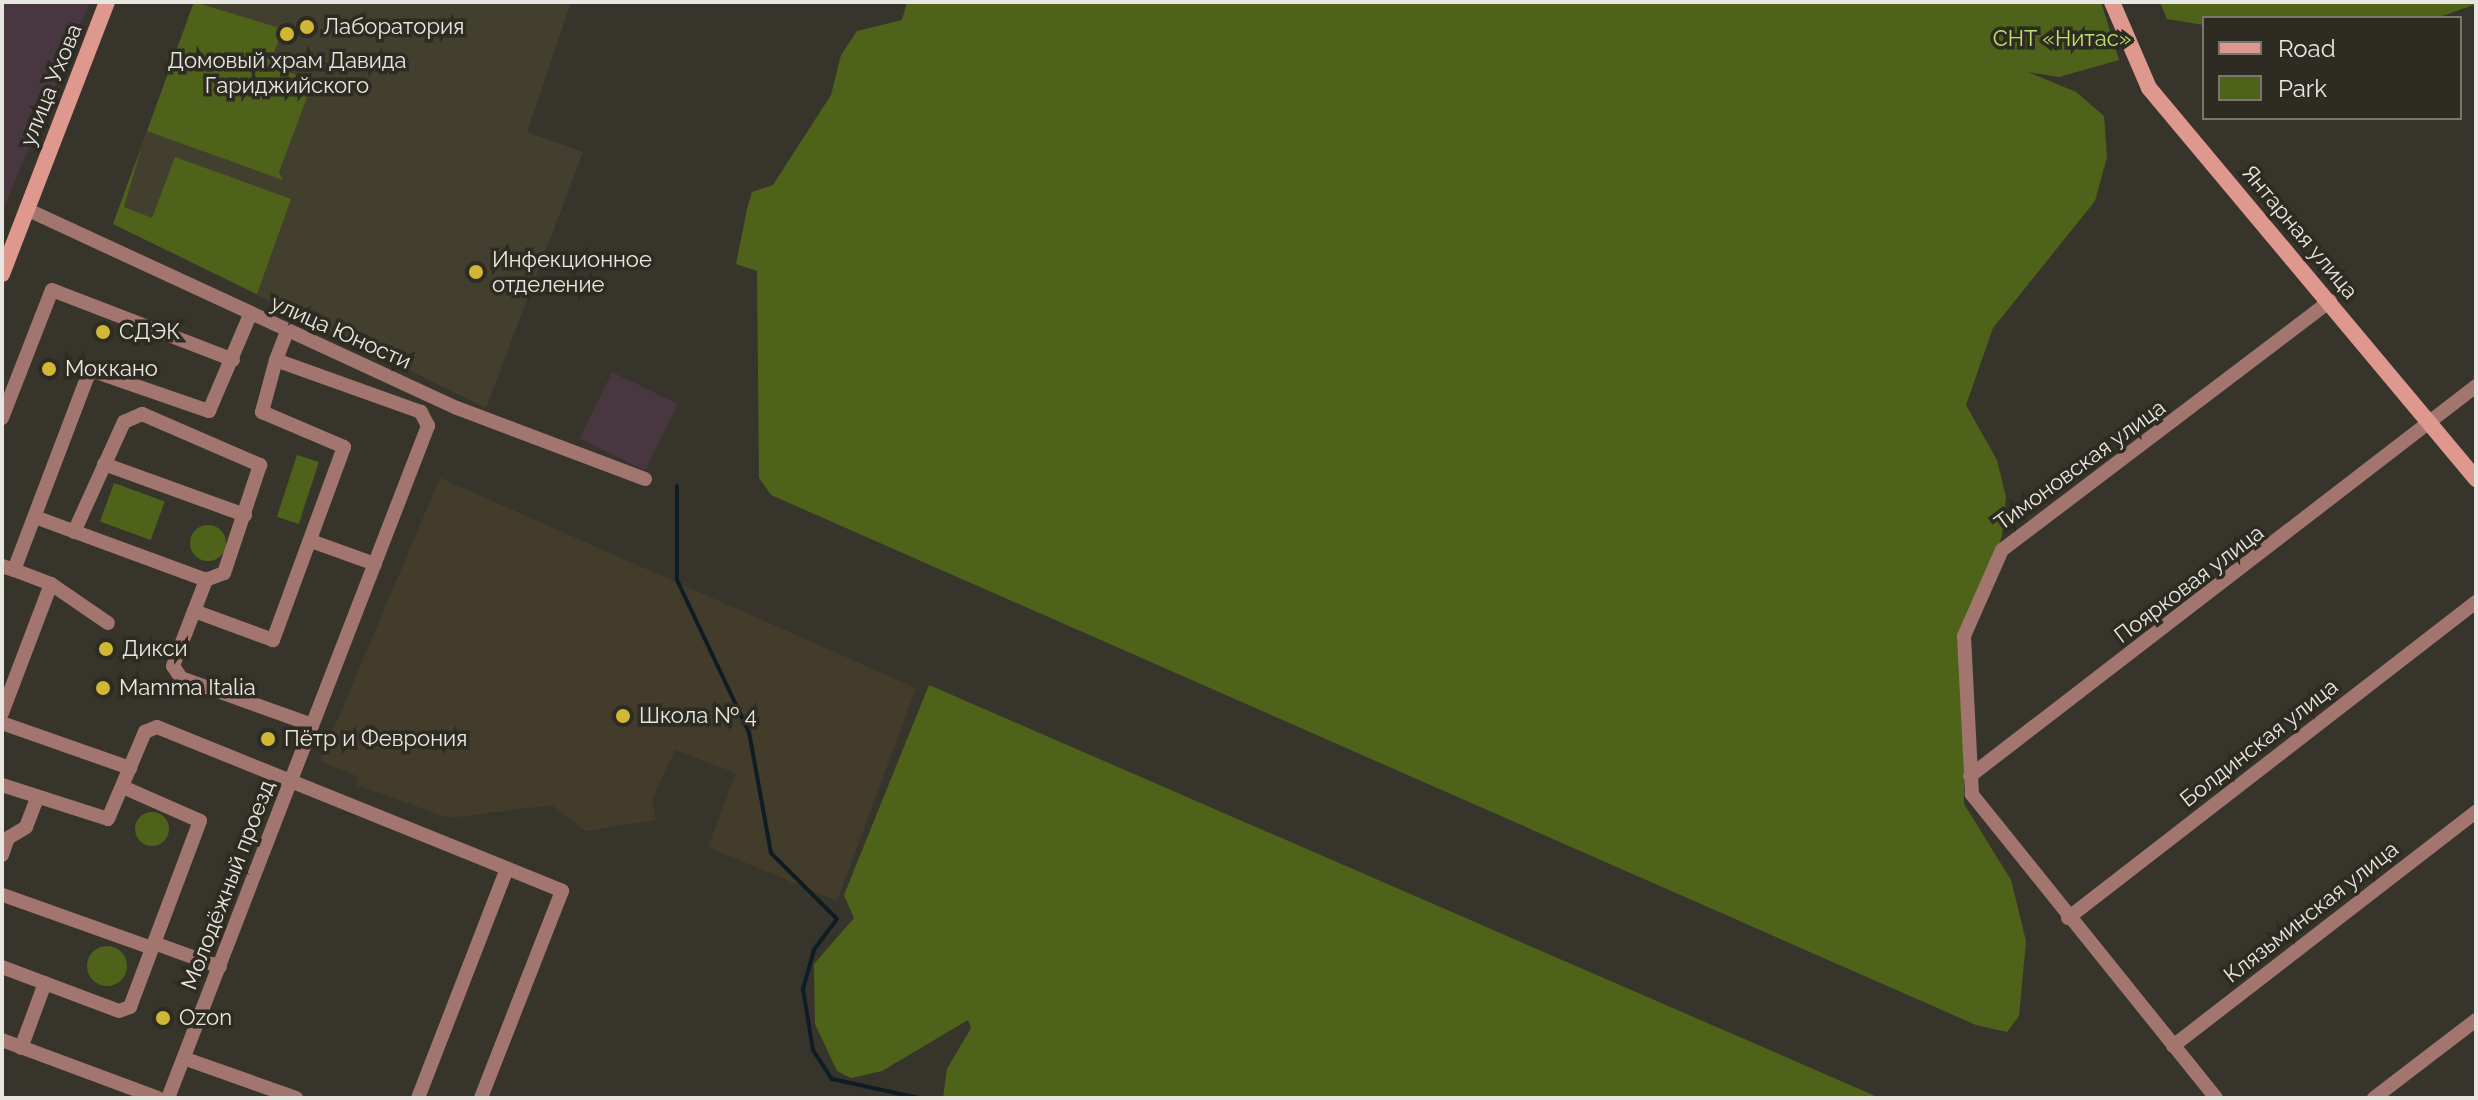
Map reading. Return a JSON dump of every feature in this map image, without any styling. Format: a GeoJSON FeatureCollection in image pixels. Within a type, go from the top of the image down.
{"type":"FeatureCollection","features":[{"type":"Feature","properties":{"kind":"street","name":"улица Ухова"},"geometry":{"type":"LineString","coordinates":[[2,274],[6,252],[26,209],[107,2]]}},
{"type":"Feature","properties":{"kind":"street","name":"Янтарная улица"},"geometry":{"type":"LineString","coordinates":[[2112,2],[2149,88],[2476,479]]}},
{"type":"Feature","properties":{"kind":"street","name":"улица Юности"},"geometry":{"type":"LineString","coordinates":[[26,209],[287,332],[645,479]]}},
{"type":"Feature","properties":{"kind":"street"},"geometry":{"type":"LineString","coordinates":[[2,418],[52,290],[233,360]]}},
{"type":"Feature","properties":{"kind":"street","name":"Тимоновская улица"},"geometry":{"type":"LineString","coordinates":[[1970,776],[1964,636],[2002,550],[2330,301]]}},
{"type":"Feature","properties":{"kind":"street"},"geometry":{"type":"LineString","coordinates":[[108,623],[51,584],[8,568],[35,517],[90,370],[201,412],[215,406],[250,315]]}},
{"type":"Feature","properties":{"kind":"street"},"geometry":{"type":"LineString","coordinates":[[194,611],[273,640],[344,447],[262,412],[287,332]]}},
{"type":"Feature","properties":{"kind":"street","name":"Молодёжный проезд"},"geometry":{"type":"LineString","coordinates":[[168,1098],[186,1059],[375,564],[427,418],[276,360]]}},
{"type":"Feature","properties":{"kind":"street","name":"Поярковая улица"},"geometry":{"type":"LineString","coordinates":[[1970,776],[2432,423],[2476,386]]}},
{"type":"Feature","properties":{"kind":"street"},"geometry":{"type":"LineString","coordinates":[[35,517],[74,532],[206,580],[224,573],[260,472],[256,460],[142,414],[124,422],[74,532]]}},
{"type":"Feature","properties":{"kind":"street"},"geometry":{"type":"LineString","coordinates":[[104,464],[245,515]]}},
{"type":"Feature","properties":{"kind":"street"},"geometry":{"type":"LineString","coordinates":[[311,541],[375,564]]}},
{"type":"Feature","properties":{"kind":"street"},"geometry":{"type":"LineString","coordinates":[[206,580],[174,658],[181,678],[312,725]]}},
{"type":"Feature","properties":{"kind":"street"},"geometry":{"type":"LineString","coordinates":[[2,713],[51,584]]}},
{"type":"Feature","properties":{"kind":"street","name":"Болдинская улица"},"geometry":{"type":"LineString","coordinates":[[2068,918],[2476,602]]}},
{"type":"Feature","properties":{"kind":"street"},"geometry":{"type":"LineString","coordinates":[[2,723],[130,768]]}},
{"type":"Feature","properties":{"kind":"street"},"geometry":{"type":"LineString","coordinates":[[2,785],[103,820],[123,787],[145,732],[157,727],[292,779],[562,891],[481,1098]]}},
{"type":"Feature","properties":{"kind":"street"},"geometry":{"type":"LineString","coordinates":[[1970,776],[1972,794],[2068,918],[2216,1098]]}},
{"type":"Feature","properties":{"kind":"street"},"geometry":{"type":"LineString","coordinates":[[2,967],[124,1010],[153,946],[200,821],[123,787]]}},
{"type":"Feature","properties":{"kind":"street"},"geometry":{"type":"LineString","coordinates":[[2,855],[8,838],[26,827],[37,799]]}},
{"type":"Feature","properties":{"kind":"street","name":"Клязьминская улица"},"geometry":{"type":"LineString","coordinates":[[2173,1046],[2476,812]]}},
{"type":"Feature","properties":{"kind":"street"},"geometry":{"type":"LineString","coordinates":[[418,1098],[507,869]]}},
{"type":"Feature","properties":{"kind":"street"},"geometry":{"type":"LineString","coordinates":[[2,896],[220,967]]}},
{"type":"Feature","properties":{"kind":"street"},"geometry":{"type":"LineString","coordinates":[[21,1048],[45,983]]}},
{"type":"Feature","properties":{"kind":"street"},"geometry":{"type":"LineString","coordinates":[[2374,1098],[2476,1020]]}},
{"type":"Feature","properties":{"kind":"street"},"geometry":{"type":"LineString","coordinates":[[2,1040],[158,1098]]}},
{"type":"Feature","properties":{"kind":"street"},"geometry":{"type":"LineString","coordinates":[[186,1059],[296,1098]]}},
{"type":"Feature","properties":{"kind":"shaded area"},"geometry":{"type":"Polygon","coordinates":[[[2,2],[90,2],[2,212],[2,2]]]}},
{"type":"Feature","properties":{"kind":"shaded area"},"geometry":{"type":"Polygon","coordinates":[[[194,2],[571,2],[527,132],[583,152],[486,408],[113,224],[194,2]]]}},
{"type":"Feature","properties":{"kind":"shaded area"},"geometry":{"type":"Polygon","coordinates":[[[612,372],[678,404],[645,471],[580,439],[612,372]]]}},
{"type":"Feature","properties":{"kind":"shaded area","name":"Школа № 4"},"geometry":{"type":"Polygon","coordinates":[[[440,478],[916,688],[837,901],[708,847],[736,773],[675,750],[652,799],[656,820],[585,831],[552,805],[449,818],[357,785],[359,777],[320,761],[440,478]]]}},
{"type":"Feature","properties":{"kind":"green space"},"geometry":{"type":"Polygon","coordinates":[[[194,2],[283,29],[269,65],[313,81],[279,172],[283,180],[147,131],[194,2]]]}},
{"type":"Feature","properties":{"kind":"green space","name":"СНТ «Нитас»"},"geometry":{"type":"Polygon","coordinates":[[[907,2],[2101,2],[2119,60],[2059,77],[2028,72],[2076,92],[2104,116],[2107,157],[2095,201],[1993,328],[1966,405],[1997,460],[2006,497],[2002,536],[1963,646],[1964,804],[2011,880],[2026,941],[2019,1016],[2007,1032],[1976,1025],[771,495],[759,478],[757,271],[736,264],[747,209],[752,192],[773,185],[831,95],[841,55],[857,31],[902,20],[907,2]]]}},
{"type":"Feature","properties":{"kind":"green space"},"geometry":{"type":"Polygon","coordinates":[[[2160,2],[2476,2],[2443,16],[2202,16],[2202,25],[2167,19],[2160,2]]]}},
{"type":"Feature","properties":{"kind":"green space"},"geometry":{"type":"Polygon","coordinates":[[[142,145],[124,207],[152,218],[175,157],[291,199],[257,294],[113,224],[142,145]]]}},
{"type":"Feature","properties":{"kind":"green space"},"geometry":{"type":"Polygon","coordinates":[[[297,455],[319,462],[299,524],[277,517],[297,455]]]}},
{"type":"Feature","properties":{"kind":"green space"},"geometry":{"type":"Polygon","coordinates":[[[114,483],[165,501],[151,540],[100,522],[114,483]]]}},
{"type":"Feature","properties":{"kind":"green space"},"geometry":{"type":"Polygon","coordinates":[[[208,525],[221,530],[226,543],[221,556],[208,561],[195,556],[190,543],[195,530],[208,525]]]}},
{"type":"Feature","properties":{"kind":"green space"},"geometry":{"type":"Polygon","coordinates":[[[929,685],[1880,1098],[943,1098],[947,1069],[971,1028],[968,1020],[882,1071],[851,1078],[837,1071],[815,1024],[814,964],[854,918],[844,895],[929,685]]]}},
{"type":"Feature","properties":{"kind":"green space"},"geometry":{"type":"Polygon","coordinates":[[[152,812],[164,817],[169,829],[164,841],[152,846],[140,841],[135,829],[140,817],[152,812]]]}},
{"type":"Feature","properties":{"kind":"green space"},"geometry":{"type":"Polygon","coordinates":[[[107,946],[121,952],[127,966],[121,980],[107,986],[93,980],[87,966],[93,952],[107,946]]]}},
{"type":"Feature","properties":{"kind":"waterway"},"geometry":{"type":"LineString","coordinates":[[677,486],[677,580],[749,732],[771,853],[837,919],[814,950],[803,989],[813,1050],[832,1079],[919,1098]]}},
{"type":"Feature","properties":{"kind":"place","name":"Лаборатория"},"geometry":{"type":"Point","coordinates":[307,27]}},
{"type":"Feature","properties":{"kind":"place","name":"Домовый храм Давида Гариджийского"},"geometry":{"type":"Point","coordinates":[287,34]}},
{"type":"Feature","properties":{"kind":"place","name":"Инфекционное отделение"},"geometry":{"type":"Point","coordinates":[476,272]}},
{"type":"Feature","properties":{"kind":"place","name":"СДЭК"},"geometry":{"type":"Point","coordinates":[103,332]}},
{"type":"Feature","properties":{"kind":"place","name":"Моккано"},"geometry":{"type":"Point","coordinates":[49,369]}},
{"type":"Feature","properties":{"kind":"place","name":"Дикси"},"geometry":{"type":"Point","coordinates":[106,649]}},
{"type":"Feature","properties":{"kind":"place","name":"Mamma Italia"},"geometry":{"type":"Point","coordinates":[103,688]}},
{"type":"Feature","properties":{"kind":"place","name":"Школа № 4"},"geometry":{"type":"Point","coordinates":[623,716]}},
{"type":"Feature","properties":{"kind":"place","name":"Пётр и Феврония"},"geometry":{"type":"Point","coordinates":[268,739]}},
{"type":"Feature","properties":{"kind":"place","name":"Ozon"},"geometry":{"type":"Point","coordinates":[163,1018]}}]}
